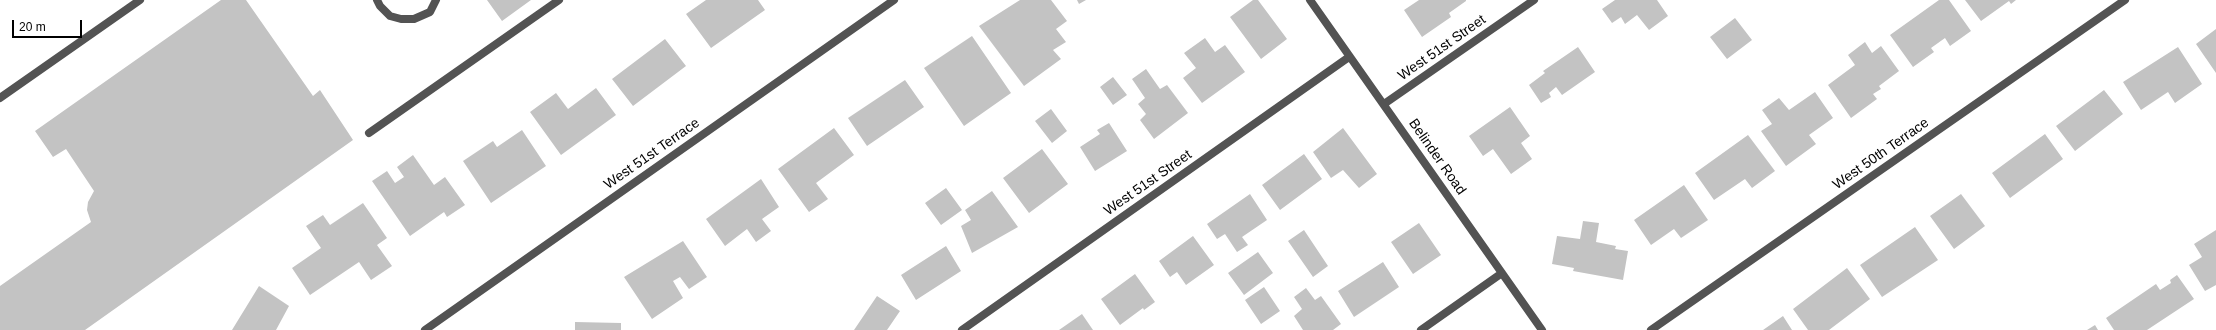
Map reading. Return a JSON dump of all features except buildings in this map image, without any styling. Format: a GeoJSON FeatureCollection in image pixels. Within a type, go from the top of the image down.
{"type":"FeatureCollection","features":[{"type":"Feature","properties":{"kind":"street"},"geometry":{"type":"LineString","coordinates":[[0,98],[140,0]]}},
{"type":"Feature","properties":{"kind":"street"},"geometry":{"type":"LineString","coordinates":[[377,0],[380,6],[390,16],[401,19],[414,19],[430,12],[436,0]]}},
{"type":"Feature","properties":{"kind":"street"},"geometry":{"type":"LineString","coordinates":[[369,133],[559,0]]}},
{"type":"Feature","properties":{"kind":"street","name":"West 51st Terrace"},"geometry":{"type":"LineString","coordinates":[[425,330],[437,326],[894,0]]}},
{"type":"Feature","properties":{"kind":"street","name":"Belinder Road"},"geometry":{"type":"LineString","coordinates":[[1310,0],[1542,330]]}},
{"type":"Feature","properties":{"kind":"street","name":"West 51st Street"},"geometry":{"type":"LineString","coordinates":[[1384,104],[1534,0]]}},
{"type":"Feature","properties":{"kind":"street","name":"West 50th Terrace"},"geometry":{"type":"LineString","coordinates":[[1651,330],[2125,0]]}},
{"type":"Feature","properties":{"kind":"street","name":"West 51st Street"},"geometry":{"type":"LineString","coordinates":[[962,330],[1349,57]]}},
{"type":"Feature","properties":{"kind":"street"},"geometry":{"type":"LineString","coordinates":[[1421,330],[1502,274]]}}]}
